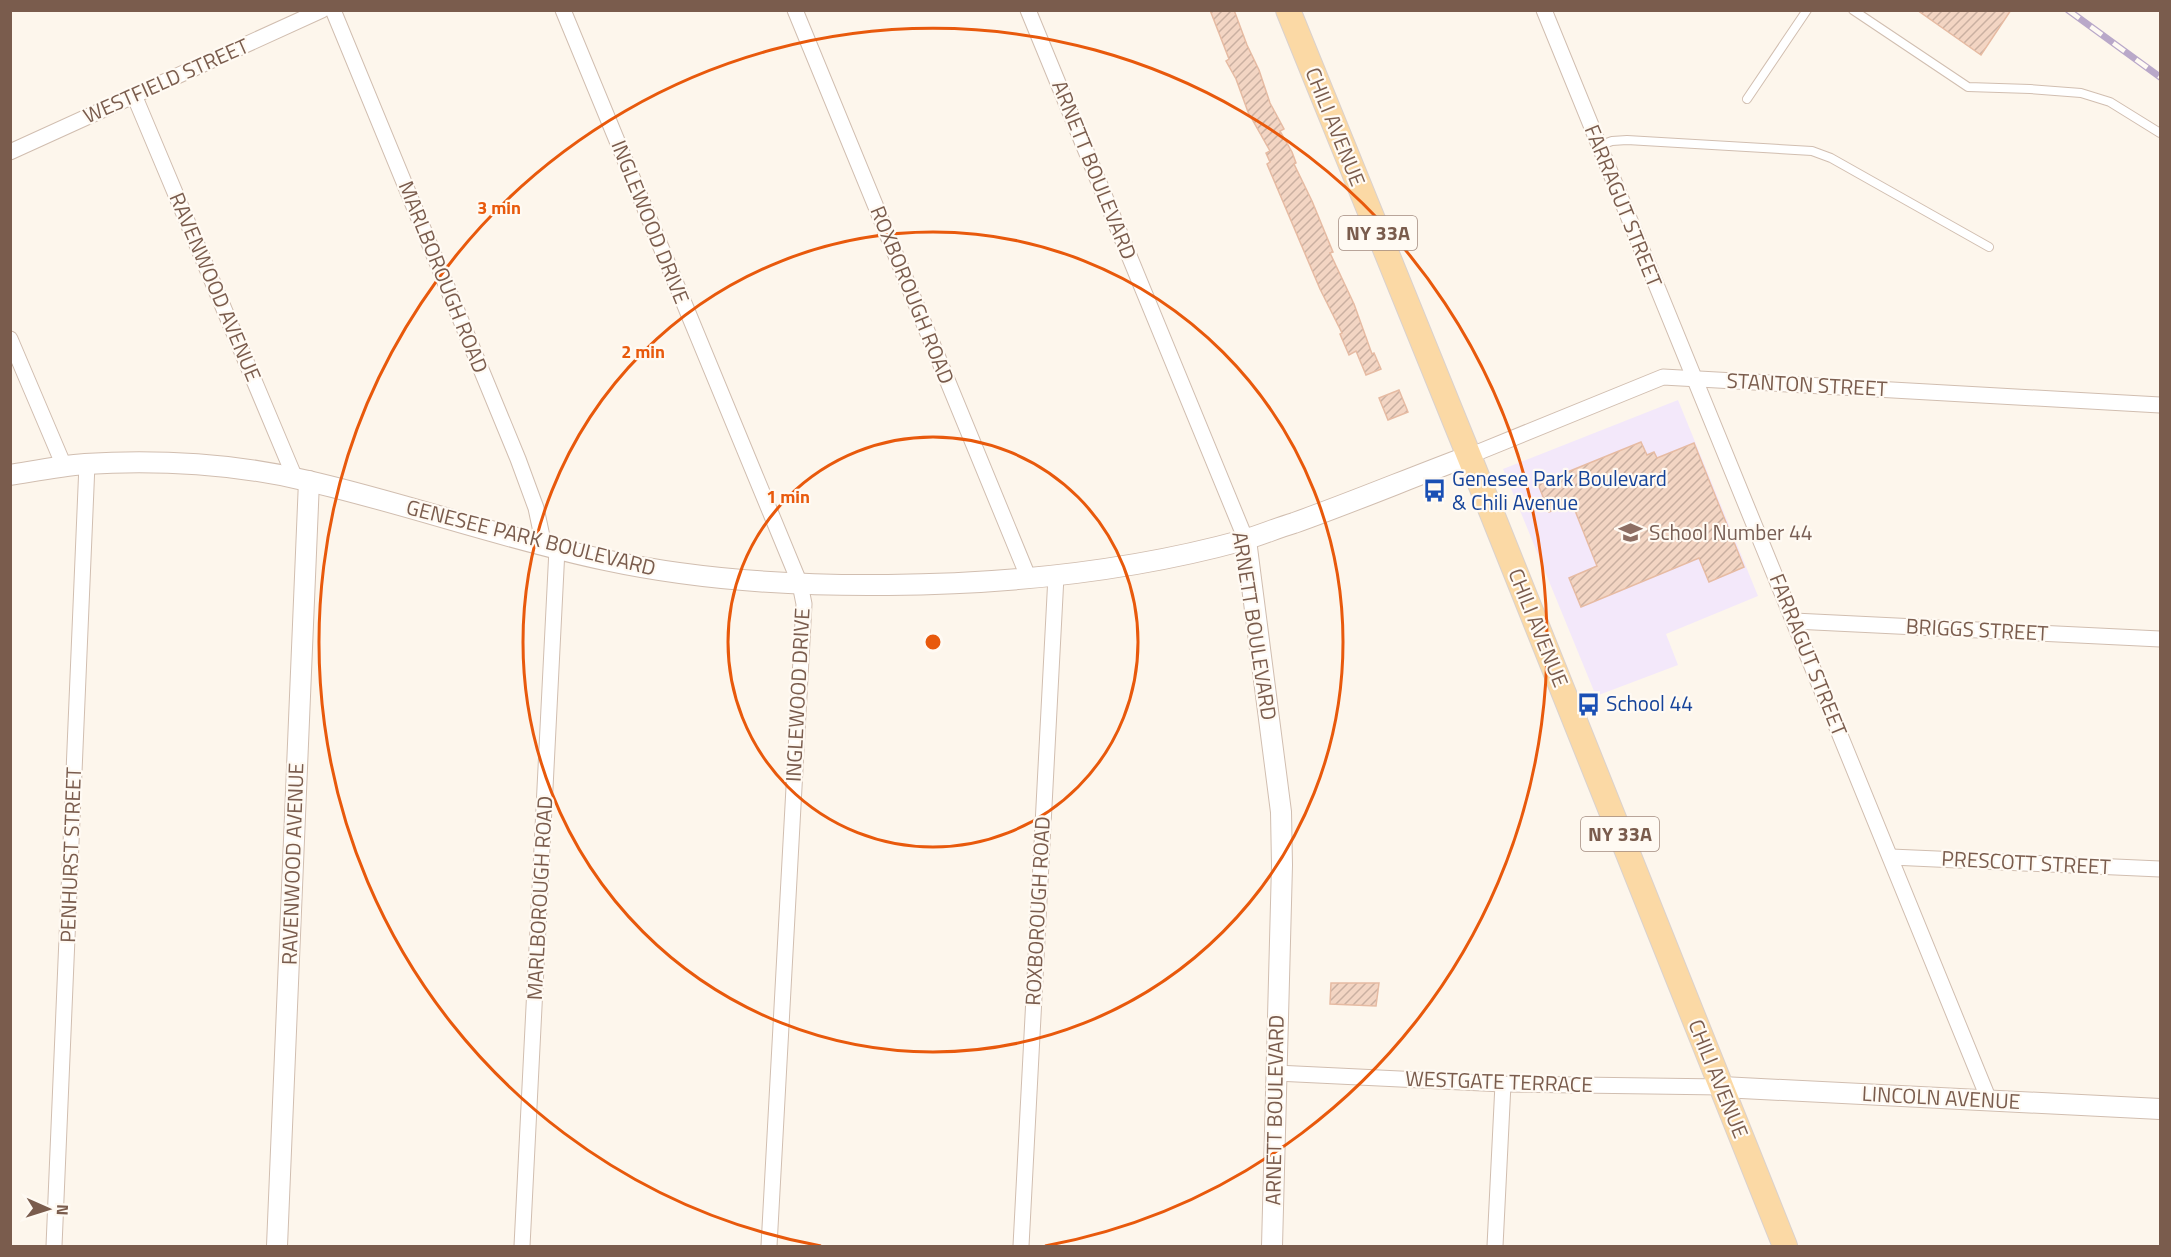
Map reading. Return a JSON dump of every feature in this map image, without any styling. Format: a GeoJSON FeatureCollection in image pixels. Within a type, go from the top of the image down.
{"type":"FeatureCollection","features":[{"type":"Feature","properties":{"kind":"main road","name":"CHILI AVENUE"},"geometry":{"type":"LineString","coordinates":[[1288,10],[1785,1246]]}},
{"type":"Feature","properties":{"kind":"street","name":"WESTFIELD STREET"},"geometry":{"type":"LineString","coordinates":[[10,152],[322,10]]}},
{"type":"Feature","properties":{"kind":"street","name":"MARLBOROUGH ROAD"},"geometry":{"type":"LineString","coordinates":[[333,10],[518,459],[550,547],[522,1246]]}},
{"type":"Feature","properties":{"kind":"street","name":"INGLEWOOD DRIVE"},"geometry":{"type":"LineString","coordinates":[[563,10],[800,584],[804,604],[769,1246]]}},
{"type":"Feature","properties":{"kind":"street","name":"ROXBOROUGH ROAD"},"geometry":{"type":"LineString","coordinates":[[795,10],[1029,579]]}},
{"type":"Feature","properties":{"kind":"street","name":"ARNETT BOULEVARD"},"geometry":{"type":"LineString","coordinates":[[1028,10],[1246,540],[1281,812],[1282,865],[1272,1246]]}},
{"type":"Feature","properties":{"kind":"street","name":"FARRAGUT STREET"},"geometry":{"type":"LineString","coordinates":[[1544,10],[1989,1100]]}},
{"type":"Feature","properties":{"kind":"street","name":"RAVENWOOD AVENUE"},"geometry":{"type":"LineString","coordinates":[[134,95],[302,479],[277,1246]]}},
{"type":"Feature","properties":{"kind":"street"},"geometry":{"type":"LineString","coordinates":[[10,339],[64,466]]}},
{"type":"Feature","properties":{"kind":"street","name":"STANTON STREET"},"geometry":{"type":"LineString","coordinates":[[1469,456],[1653,380],[1668,377],[2160,405]]}},
{"type":"Feature","properties":{"kind":"street","name":"GENESEE PARK BOULEVARD"},"geometry":{"type":"LineString","coordinates":[[10,475],[87,464],[181,464],[221,467],[302,479],[550,547],[607,561],[666,571],[800,584],[932,585],[1029,579],[1140,564],[1246,540],[1347,504],[1469,456]]}},
{"type":"Feature","properties":{"kind":"street","name":"PENHURST STREET"},"geometry":{"type":"LineString","coordinates":[[54,1246],[87,464]]}},
{"type":"Feature","properties":{"kind":"street","name":"ROXBOROUGH ROAD"},"geometry":{"type":"LineString","coordinates":[[1021,1246],[1056,576]]}},
{"type":"Feature","properties":{"kind":"street","name":"BRIGGS STREET"},"geometry":{"type":"LineString","coordinates":[[1794,621],[2160,639]]}},
{"type":"Feature","properties":{"kind":"street","name":"PRESCOTT STREET"},"geometry":{"type":"LineString","coordinates":[[1891,857],[2160,869]]}},
{"type":"Feature","properties":{"kind":"street","name":"WESTGATE TERRACE"},"geometry":{"type":"LineString","coordinates":[[1276,1073],[1503,1084],[1722,1087]]}},
{"type":"Feature","properties":{"kind":"street"},"geometry":{"type":"LineString","coordinates":[[1495,1246],[1503,1084]]}},
{"type":"Feature","properties":{"kind":"street","name":"LINCOLN AVENUE"},"geometry":{"type":"LineString","coordinates":[[1722,1087],[2160,1109]]}},
{"type":"Feature","properties":{"kind":"lane"},"geometry":{"type":"LineString","coordinates":[[1747,99],[1808,10]]}},
{"type":"Feature","properties":{"kind":"lane"},"geometry":{"type":"LineString","coordinates":[[1854,10],[1968,87],[2081,93],[2110,102],[2160,133]]}},
{"type":"Feature","properties":{"kind":"lane"},"geometry":{"type":"LineString","coordinates":[[1598,146],[1612,141],[1627,140],[1812,151],[1831,158],[1989,247]]}},
{"type":"Feature","properties":{"kind":"shaded area","name":"School Number 44"},"geometry":{"type":"Polygon","coordinates":[[[1678,400],[1758,596],[1666,634],[1678,665],[1596,696],[1503,469],[1678,400]]]}},
{"type":"Feature","properties":{"kind":"building"},"geometry":{"type":"Polygon","coordinates":[[[1210,10],[1234,10],[1270,103],[1284,129],[1280,131],[1292,152],[1296,163],[1294,164],[1333,252],[1330,253],[1354,304],[1372,354],[1374,353],[1381,369],[1366,375],[1356,351],[1349,355],[1340,334],[1342,333],[1320,289],[1267,164],[1270,162],[1266,153],[1270,151],[1248,112],[1236,79],[1226,61],[1229,59],[1210,10]]]}},
{"type":"Feature","properties":{"kind":"building"},"geometry":{"type":"Polygon","coordinates":[[[1917,10],[2011,10],[1981,55],[1917,10]]]}},
{"type":"Feature","properties":{"kind":"building"},"geometry":{"type":"Polygon","coordinates":[[[1399,390],[1408,412],[1388,420],[1379,398],[1399,390]]]}},
{"type":"Feature","properties":{"kind":"building"},"geometry":{"type":"Polygon","coordinates":[[[1641,442],[1647,455],[1654,452],[1657,458],[1694,443],[1744,567],[1709,582],[1699,558],[1581,607],[1569,578],[1597,566],[1572,503],[1549,512],[1538,484],[1641,442]]]}},
{"type":"Feature","properties":{"kind":"building"},"geometry":{"type":"Polygon","coordinates":[[[1331,983],[1379,983],[1376,1006],[1330,1004],[1331,983]]]}},
{"type":"Feature","properties":{"kind":"railway"},"geometry":{"type":"LineString","coordinates":[[2068,10],[2160,77]]}},
{"type":"Feature","properties":{"kind":"place","name":"Genesee Park Boulevard & Chili Avenue"},"geometry":{"type":"Point","coordinates":[1434,491]}},
{"type":"Feature","properties":{"kind":"place","name":"School Number 44"},"geometry":{"type":"Point","coordinates":[1631,533]}},
{"type":"Feature","properties":{"kind":"place","name":"School 44"},"geometry":{"type":"Point","coordinates":[1588,704]}}]}
